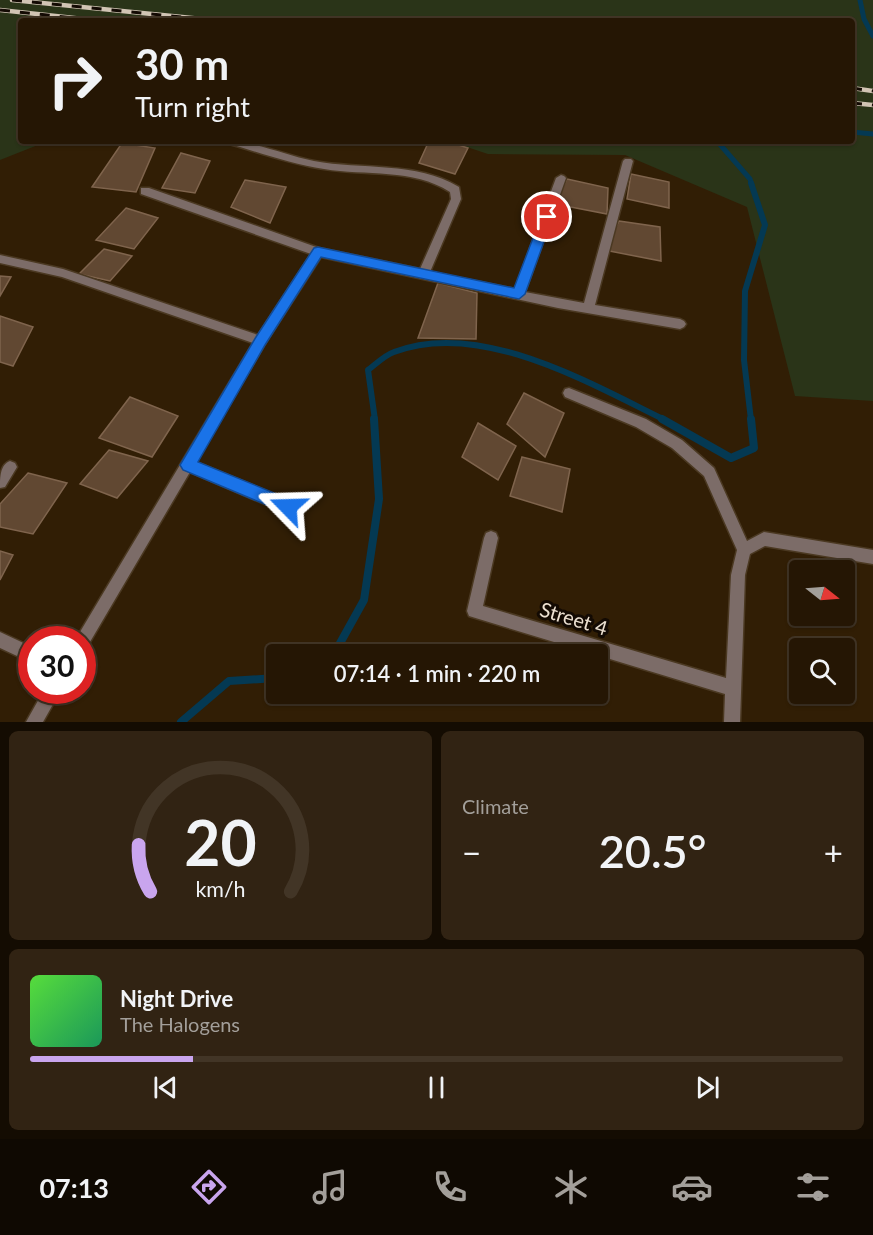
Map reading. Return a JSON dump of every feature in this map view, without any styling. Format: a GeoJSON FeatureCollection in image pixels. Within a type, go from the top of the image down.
{"type":"FeatureCollection","features":[{"type":"Feature","properties":{"kind":"street"},"geometry":{"type":"LineString","coordinates":[[240,144],[323,166],[428,176],[447,183],[456,190],[456,199],[424,273]]}},
{"type":"Feature","properties":{"kind":"street"},"geometry":{"type":"LineString","coordinates":[[588,308],[628,161]]}},
{"type":"Feature","properties":{"kind":"street"},"geometry":{"type":"LineString","coordinates":[[519,294],[561,178]]}},
{"type":"Feature","properties":{"kind":"street"},"geometry":{"type":"LineString","coordinates":[[145,191],[318,252],[588,308],[680,324]]}},
{"type":"Feature","properties":{"kind":"street"},"geometry":{"type":"LineString","coordinates":[[92,626],[261,341],[318,252]]}},
{"type":"Feature","properties":{"kind":"street"},"geometry":{"type":"LineString","coordinates":[[0,258],[63,273],[261,341]]}},
{"type":"Feature","properties":{"kind":"street"},"geometry":{"type":"LineString","coordinates":[[569,393],[641,423],[677,444],[709,471],[744,550],[738,575],[732,722]]}},
{"type":"Feature","properties":{"kind":"street"},"geometry":{"type":"LineString","coordinates":[[188,465],[288,507]]}},
{"type":"Feature","properties":{"kind":"street"},"geometry":{"type":"LineString","coordinates":[[0,482],[10,467]]}},
{"type":"Feature","properties":{"kind":"street","name":"Street 4"},"geometry":{"type":"LineString","coordinates":[[491,538],[474,610],[732,688]]}},
{"type":"Feature","properties":{"kind":"street"},"geometry":{"type":"LineString","coordinates":[[744,550],[764,539],[873,557]]}},
{"type":"Feature","properties":{"kind":"street"},"geometry":{"type":"LineString","coordinates":[[0,640],[18,648]]}},
{"type":"Feature","properties":{"kind":"street"},"geometry":{"type":"LineString","coordinates":[[34,722],[45,704]]}},
{"type":"Feature","properties":{"kind":"green space"},"geometry":{"type":"Polygon","coordinates":[[[0,0],[873,0],[873,401],[795,396],[747,207],[625,155],[488,154],[458,144],[855,144],[855,18],[18,18],[18,144],[40,144],[0,160],[0,0]]]}},
{"type":"Feature","properties":{"kind":"building"},"geometry":{"type":"Polygon","coordinates":[[[121,144],[155,148],[136,192],[92,187],[121,144]]]}},
{"type":"Feature","properties":{"kind":"building"},"geometry":{"type":"Polygon","coordinates":[[[428,144],[455,144],[468,148],[455,174],[419,163],[428,144]]]}},
{"type":"Feature","properties":{"kind":"building"},"geometry":{"type":"Polygon","coordinates":[[[181,153],[210,161],[195,193],[162,188],[181,153]]]}},
{"type":"Feature","properties":{"kind":"building"},"geometry":{"type":"Polygon","coordinates":[[[631,174],[669,182],[669,208],[627,199],[631,174]]]}},
{"type":"Feature","properties":{"kind":"building"},"geometry":{"type":"Polygon","coordinates":[[[567,179],[608,188],[607,214],[555,204],[567,179]]]}},
{"type":"Feature","properties":{"kind":"building"},"geometry":{"type":"Polygon","coordinates":[[[245,180],[286,187],[270,223],[231,207],[245,180]]]}},
{"type":"Feature","properties":{"kind":"building"},"geometry":{"type":"Polygon","coordinates":[[[126,208],[158,218],[134,249],[96,240],[126,208]]]}},
{"type":"Feature","properties":{"kind":"building"},"geometry":{"type":"Polygon","coordinates":[[[619,221],[660,227],[661,261],[604,250],[619,221]]]}},
{"type":"Feature","properties":{"kind":"building"},"geometry":{"type":"Polygon","coordinates":[[[104,249],[132,256],[110,281],[79,274],[104,249]]]}},
{"type":"Feature","properties":{"kind":"building"},"geometry":{"type":"Polygon","coordinates":[[[0,276],[11,277],[0,296],[0,276]]]}},
{"type":"Feature","properties":{"kind":"building"},"geometry":{"type":"Polygon","coordinates":[[[438,283],[477,293],[476,339],[418,338],[438,283]]]}},
{"type":"Feature","properties":{"kind":"building"},"geometry":{"type":"Polygon","coordinates":[[[0,316],[33,327],[13,366],[0,362],[0,316]]]}},
{"type":"Feature","properties":{"kind":"building"},"geometry":{"type":"Polygon","coordinates":[[[524,393],[564,413],[545,457],[507,424],[524,393]]]}},
{"type":"Feature","properties":{"kind":"building"},"geometry":{"type":"Polygon","coordinates":[[[130,397],[178,416],[152,457],[99,438],[130,397]]]}},
{"type":"Feature","properties":{"kind":"building"},"geometry":{"type":"Polygon","coordinates":[[[478,423],[516,446],[498,480],[462,457],[478,423]]]}},
{"type":"Feature","properties":{"kind":"building"},"geometry":{"type":"Polygon","coordinates":[[[109,450],[148,461],[117,498],[80,484],[109,450]]]}},
{"type":"Feature","properties":{"kind":"building"},"geometry":{"type":"Polygon","coordinates":[[[522,457],[570,469],[562,512],[510,496],[522,457]]]}},
{"type":"Feature","properties":{"kind":"building"},"geometry":{"type":"Polygon","coordinates":[[[28,473],[67,483],[33,534],[0,527],[0,504],[28,473]]]}},
{"type":"Feature","properties":{"kind":"building"},"geometry":{"type":"Polygon","coordinates":[[[0,551],[13,555],[0,580],[0,551]]]}},
{"type":"Feature","properties":{"kind":"waterway"},"geometry":{"type":"LineString","coordinates":[[860,0],[864,19],[873,36]]}},
{"type":"Feature","properties":{"kind":"waterway"},"geometry":{"type":"LineString","coordinates":[[855,132],[873,134]]}},
{"type":"Feature","properties":{"kind":"waterway"},"geometry":{"type":"LineString","coordinates":[[720,144],[750,179],[752,185]]}},
{"type":"Feature","properties":{"kind":"waterway"},"geometry":{"type":"LineString","coordinates":[[751,183],[765,225],[745,291],[744,360],[751,420]]}},
{"type":"Feature","properties":{"kind":"waterway"},"geometry":{"type":"LineString","coordinates":[[375,420],[368,370],[394,352],[427,344],[462,344],[498,349],[533,360],[603,389],[665,420]]}},
{"type":"Feature","properties":{"kind":"waterway"},"geometry":{"type":"LineString","coordinates":[[340,644],[364,600],[379,499],[374,419]]}},
{"type":"Feature","properties":{"kind":"waterway"},"geometry":{"type":"LineString","coordinates":[[662,419],[731,458],[754,448],[751,419]]}},
{"type":"Feature","properties":{"kind":"waterway"},"geometry":{"type":"LineString","coordinates":[[181,722],[229,681],[266,679]]}},
{"type":"Feature","properties":{"kind":"railway"},"geometry":{"type":"LineString","coordinates":[[12,0],[192,18]]}},
{"type":"Feature","properties":{"kind":"railway"},"geometry":{"type":"LineString","coordinates":[[0,10],[74,18]]}},
{"type":"Feature","properties":{"kind":"railway"},"geometry":{"type":"LineString","coordinates":[[855,88],[873,91]]}},
{"type":"Feature","properties":{"kind":"railway"},"geometry":{"type":"LineString","coordinates":[[855,103],[873,105]]}},
{"type":"Feature","properties":{"kind":"route"},"geometry":{"type":"LineString","coordinates":[[288,507],[188,465],[261,341],[318,252],[519,294],[547,217]]}}]}
